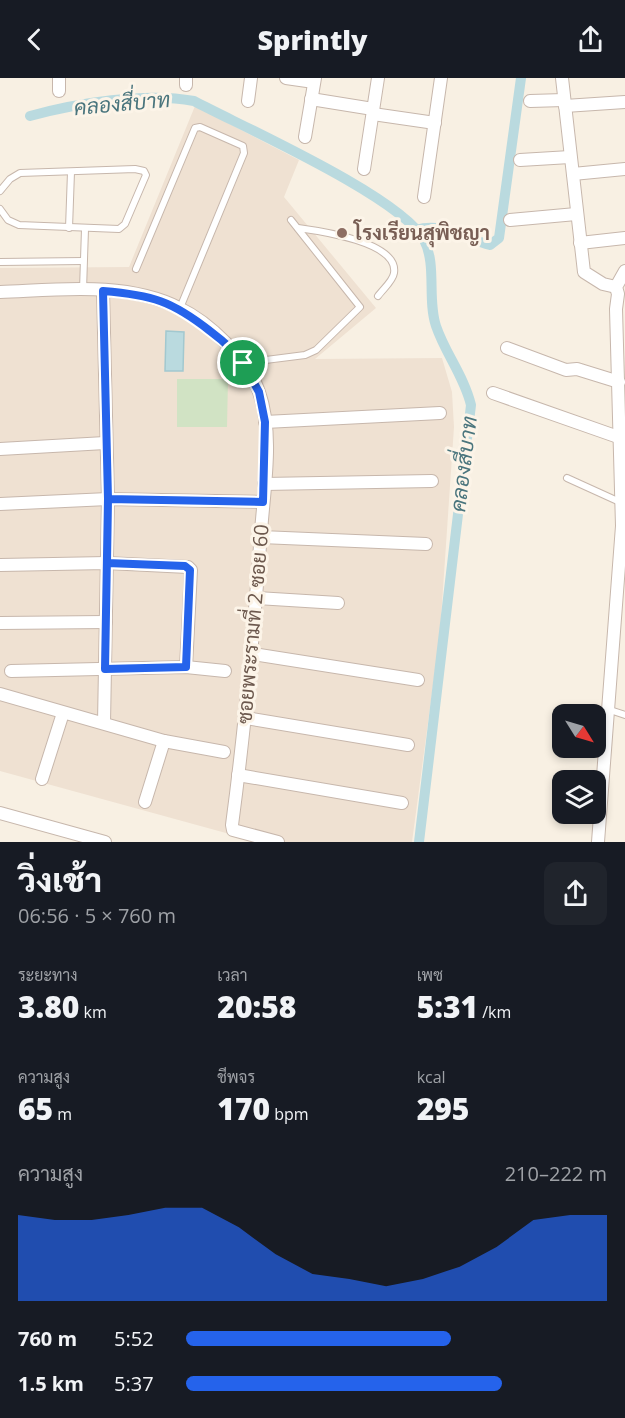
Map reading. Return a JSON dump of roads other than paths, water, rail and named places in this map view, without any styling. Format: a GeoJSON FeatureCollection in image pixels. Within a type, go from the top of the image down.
{"type":"FeatureCollection","features":[{"type":"Feature","properties":{"kind":"street"},"geometry":{"type":"LineString","coordinates":[[248,101],[251,78]]}},
{"type":"Feature","properties":{"kind":"street"},"geometry":{"type":"LineString","coordinates":[[286,78],[314,80],[305,137]]}},
{"type":"Feature","properties":{"kind":"street"},"geometry":{"type":"LineString","coordinates":[[364,169],[378,78]]}},
{"type":"Feature","properties":{"kind":"street"},"geometry":{"type":"LineString","coordinates":[[424,197],[441,78]]}},
{"type":"Feature","properties":{"kind":"street"},"geometry":{"type":"LineString","coordinates":[[562,78],[584,272],[619,296]]}},
{"type":"Feature","properties":{"kind":"street"},"geometry":{"type":"LineString","coordinates":[[311,99],[435,123]]}},
{"type":"Feature","properties":{"kind":"street"},"geometry":{"type":"LineString","coordinates":[[530,101],[625,102]]}},
{"type":"Feature","properties":{"kind":"street"},"geometry":{"type":"LineString","coordinates":[[520,160],[570,157]]}},
{"type":"Feature","properties":{"kind":"street"},"geometry":{"type":"LineString","coordinates":[[573,174],[625,169]]}},
{"type":"Feature","properties":{"kind":"street"},"geometry":{"type":"LineString","coordinates":[[510,220],[576,214]]}},
{"type":"Feature","properties":{"kind":"street"},"geometry":{"type":"LineString","coordinates":[[580,243],[625,238]]}},
{"type":"Feature","properties":{"kind":"street"},"geometry":{"type":"LineString","coordinates":[[606,709],[624,474],[619,382],[619,296],[625,271]]}},
{"type":"Feature","properties":{"kind":"street"},"geometry":{"type":"LineString","coordinates":[[103,291],[108,499],[104,723]]}},
{"type":"Feature","properties":{"kind":"street","name":"ซอยพระรามที่ 2 ซอย 60"},"geometry":{"type":"LineString","coordinates":[[0,292],[103,291],[135,294],[180,308],[218,337],[243,363],[259,392],[265,422],[261,537],[253,654],[233,830],[278,842]]}},
{"type":"Feature","properties":{"kind":"street"},"geometry":{"type":"LineString","coordinates":[[507,348],[566,370],[577,369],[619,382]]}},
{"type":"Feature","properties":{"kind":"street"},"geometry":{"type":"LineString","coordinates":[[493,393],[621,438]]}},
{"type":"Feature","properties":{"kind":"street"},"geometry":{"type":"LineString","coordinates":[[265,422],[440,413]]}},
{"type":"Feature","properties":{"kind":"street"},"geometry":{"type":"LineString","coordinates":[[0,449],[105,443]]}},
{"type":"Feature","properties":{"kind":"street"},"geometry":{"type":"LineString","coordinates":[[264,484],[432,481]]}},
{"type":"Feature","properties":{"kind":"street"},"geometry":{"type":"LineString","coordinates":[[0,504],[108,499],[263,502]]}},
{"type":"Feature","properties":{"kind":"street"},"geometry":{"type":"LineString","coordinates":[[261,537],[426,544]]}},
{"type":"Feature","properties":{"kind":"street"},"geometry":{"type":"LineString","coordinates":[[0,565],[107,563],[189,568],[186,667]]}},
{"type":"Feature","properties":{"kind":"street"},"geometry":{"type":"LineString","coordinates":[[257,598],[338,603]]}},
{"type":"Feature","properties":{"kind":"street"},"geometry":{"type":"LineString","coordinates":[[0,623],[106,622]]}},
{"type":"Feature","properties":{"kind":"street"},"geometry":{"type":"LineString","coordinates":[[253,654],[418,680]]}},
{"type":"Feature","properties":{"kind":"street"},"geometry":{"type":"LineString","coordinates":[[11,671],[186,667],[225,671]]}},
{"type":"Feature","properties":{"kind":"street"},"geometry":{"type":"LineString","coordinates":[[0,694],[164,741],[224,752]]}},
{"type":"Feature","properties":{"kind":"street"},"geometry":{"type":"LineString","coordinates":[[42,778],[63,713]]}},
{"type":"Feature","properties":{"kind":"street"},"geometry":{"type":"LineString","coordinates":[[246,718],[408,745]]}},
{"type":"Feature","properties":{"kind":"street"},"geometry":{"type":"LineString","coordinates":[[145,802],[164,741]]}},
{"type":"Feature","properties":{"kind":"street"},"geometry":{"type":"LineString","coordinates":[[598,842],[603,758]]}},
{"type":"Feature","properties":{"kind":"street"},"geometry":{"type":"LineString","coordinates":[[238,775],[402,803]]}},
{"type":"Feature","properties":{"kind":"street"},"geometry":{"type":"LineString","coordinates":[[0,813],[105,842]]}},
{"type":"Feature","properties":{"kind":"lane"},"geometry":{"type":"LineString","coordinates":[[136,269],[195,128],[200,127],[243,146],[243,153],[180,308]]}},
{"type":"Feature","properties":{"kind":"lane"},"geometry":{"type":"LineString","coordinates":[[0,191],[10,179],[21,173],[135,169],[141,170],[146,175],[123,226],[119,229],[19,225],[8,220],[0,209]]}},
{"type":"Feature","properties":{"kind":"lane"},"geometry":{"type":"LineString","coordinates":[[69,228],[71,172]]}},
{"type":"Feature","properties":{"kind":"lane"},"geometry":{"type":"LineString","coordinates":[[243,363],[306,355],[316,350],[360,309],[360,305],[291,220]]}},
{"type":"Feature","properties":{"kind":"lane"},"geometry":{"type":"LineString","coordinates":[[298,228],[323,231],[357,240],[390,256],[395,266],[394,276],[378,296]]}},
{"type":"Feature","properties":{"kind":"lane"},"geometry":{"type":"LineString","coordinates":[[83,290],[85,229]]}},
{"type":"Feature","properties":{"kind":"lane"},"geometry":{"type":"LineString","coordinates":[[0,262],[83,261]]}},
{"type":"Feature","properties":{"kind":"lane"},"geometry":{"type":"LineString","coordinates":[[567,478],[622,503]]}},
{"type":"Feature","properties":{"kind":"lane"},"geometry":{"type":"LineString","coordinates":[[606,709],[625,715]]}},
{"type":"Feature","properties":{"kind":"water"},"geometry":{"type":"Polygon","coordinates":[[[166,331],[184,332],[183,371],[165,371],[166,331]]]}},
{"type":"Feature","properties":{"kind":"waterway"},"geometry":{"type":"LineString","coordinates":[[416,230],[444,229],[490,245],[499,238],[521,78]]}},
{"type":"Feature","properties":{"kind":"waterway","name":"คลองสี่บาท"},"geometry":{"type":"LineString","coordinates":[[30,116],[69,107],[133,98],[194,101],[354,184],[410,223],[424,240],[430,260],[433,316],[444,346],[464,384],[471,405],[419,842]]}},
{"type":"Feature","properties":{"kind":"place","name":"โรงเรียนสุพิชญา"},"geometry":{"type":"Point","coordinates":[342,233]}}]}
